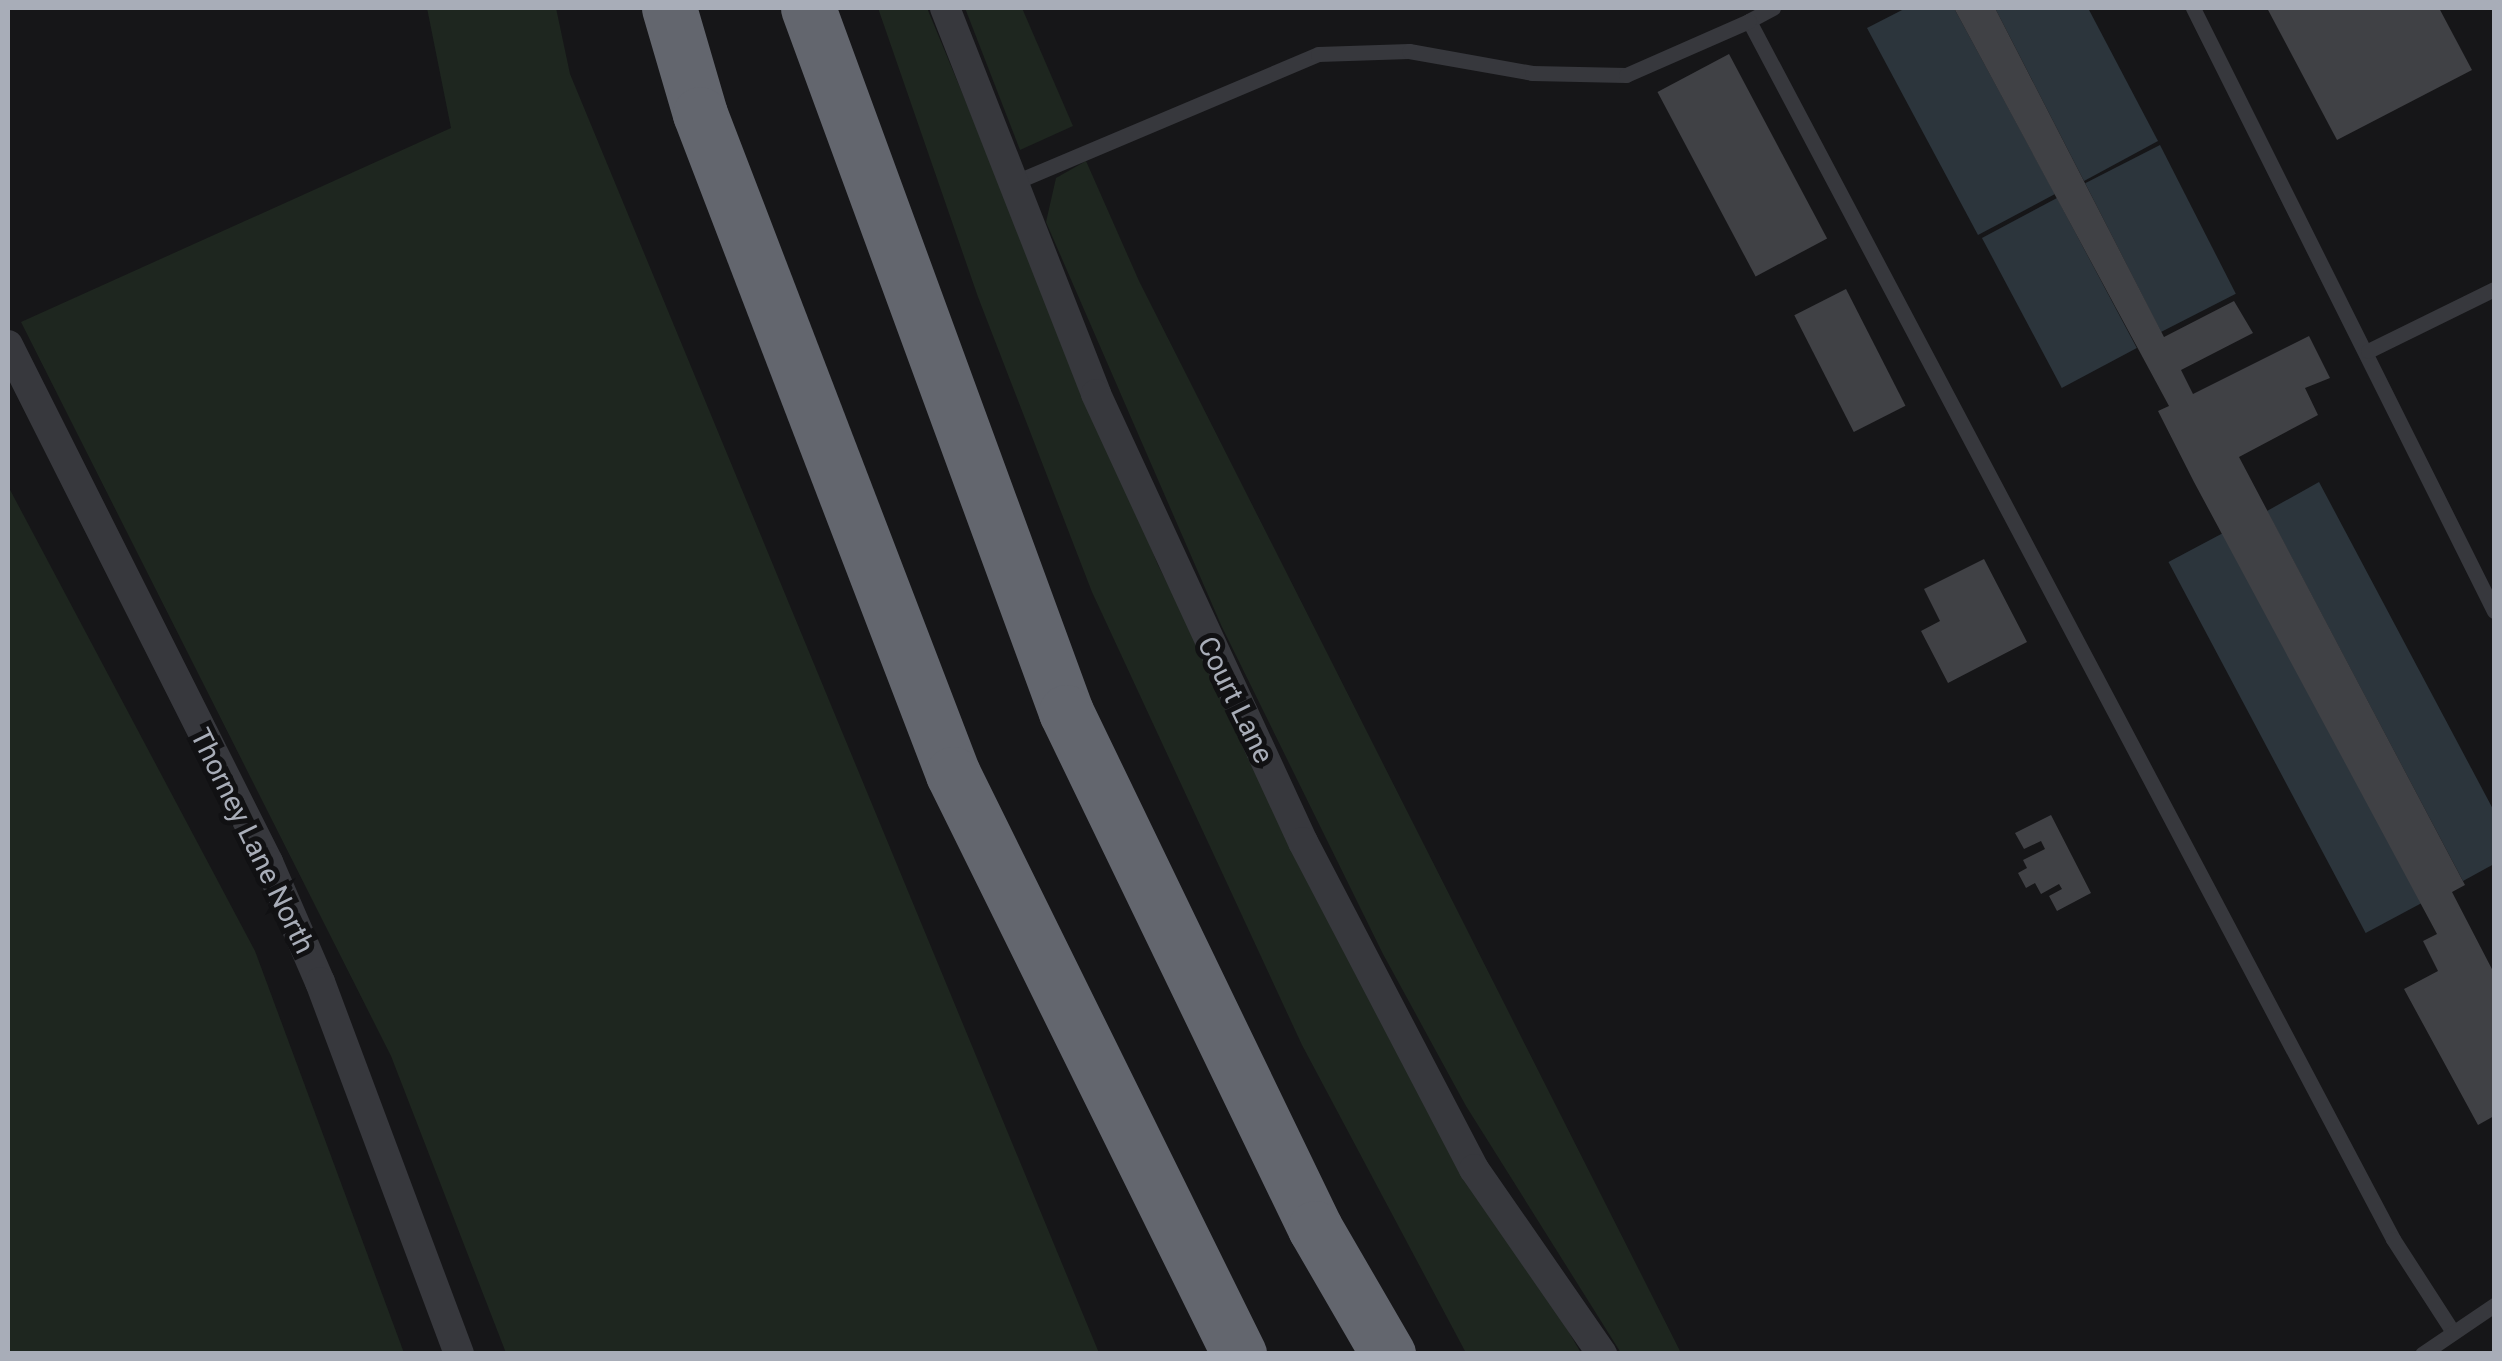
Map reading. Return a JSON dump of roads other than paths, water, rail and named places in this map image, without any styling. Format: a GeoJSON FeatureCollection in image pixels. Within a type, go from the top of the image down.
{"type":"FeatureCollection","features":[{"type":"Feature","properties":{"kind":"highway"},"geometry":{"type":"LineString","coordinates":[[669,8],[700,114],[953,774],[1240,1354]]}},
{"type":"Feature","properties":{"kind":"highway"},"geometry":{"type":"LineString","coordinates":[[808,8],[1066,712],[1315,1228],[1388,1354]]}},
{"type":"Feature","properties":{"kind":"street","name":"Court Lane"},"geometry":{"type":"LineString","coordinates":[[945,8],[1176,578],[1302,842],[1474,1169],[1602,1354]]}},
{"type":"Feature","properties":{"kind":"street","name":"Thorney Lane North"},"geometry":{"type":"LineString","coordinates":[[8,344],[268,862],[320,982],[458,1354]]}},
{"type":"Feature","properties":{"kind":"lane"},"geometry":{"type":"LineString","coordinates":[[1013,183],[1318,54],[1409,50],[1532,72],[1626,75],[1773,8]]}},
{"type":"Feature","properties":{"kind":"lane"},"geometry":{"type":"LineString","coordinates":[[2193,8],[2368,351],[2494,611]]}},
{"type":"Feature","properties":{"kind":"lane"},"geometry":{"type":"LineString","coordinates":[[1749,21],[2393,1239],[2453,1332]]}},
{"type":"Feature","properties":{"kind":"lane"},"geometry":{"type":"LineString","coordinates":[[2368,351],[2494,289]]}},
{"type":"Feature","properties":{"kind":"lane"},"geometry":{"type":"LineString","coordinates":[[2422,1354],[2494,1304]]}}]}
